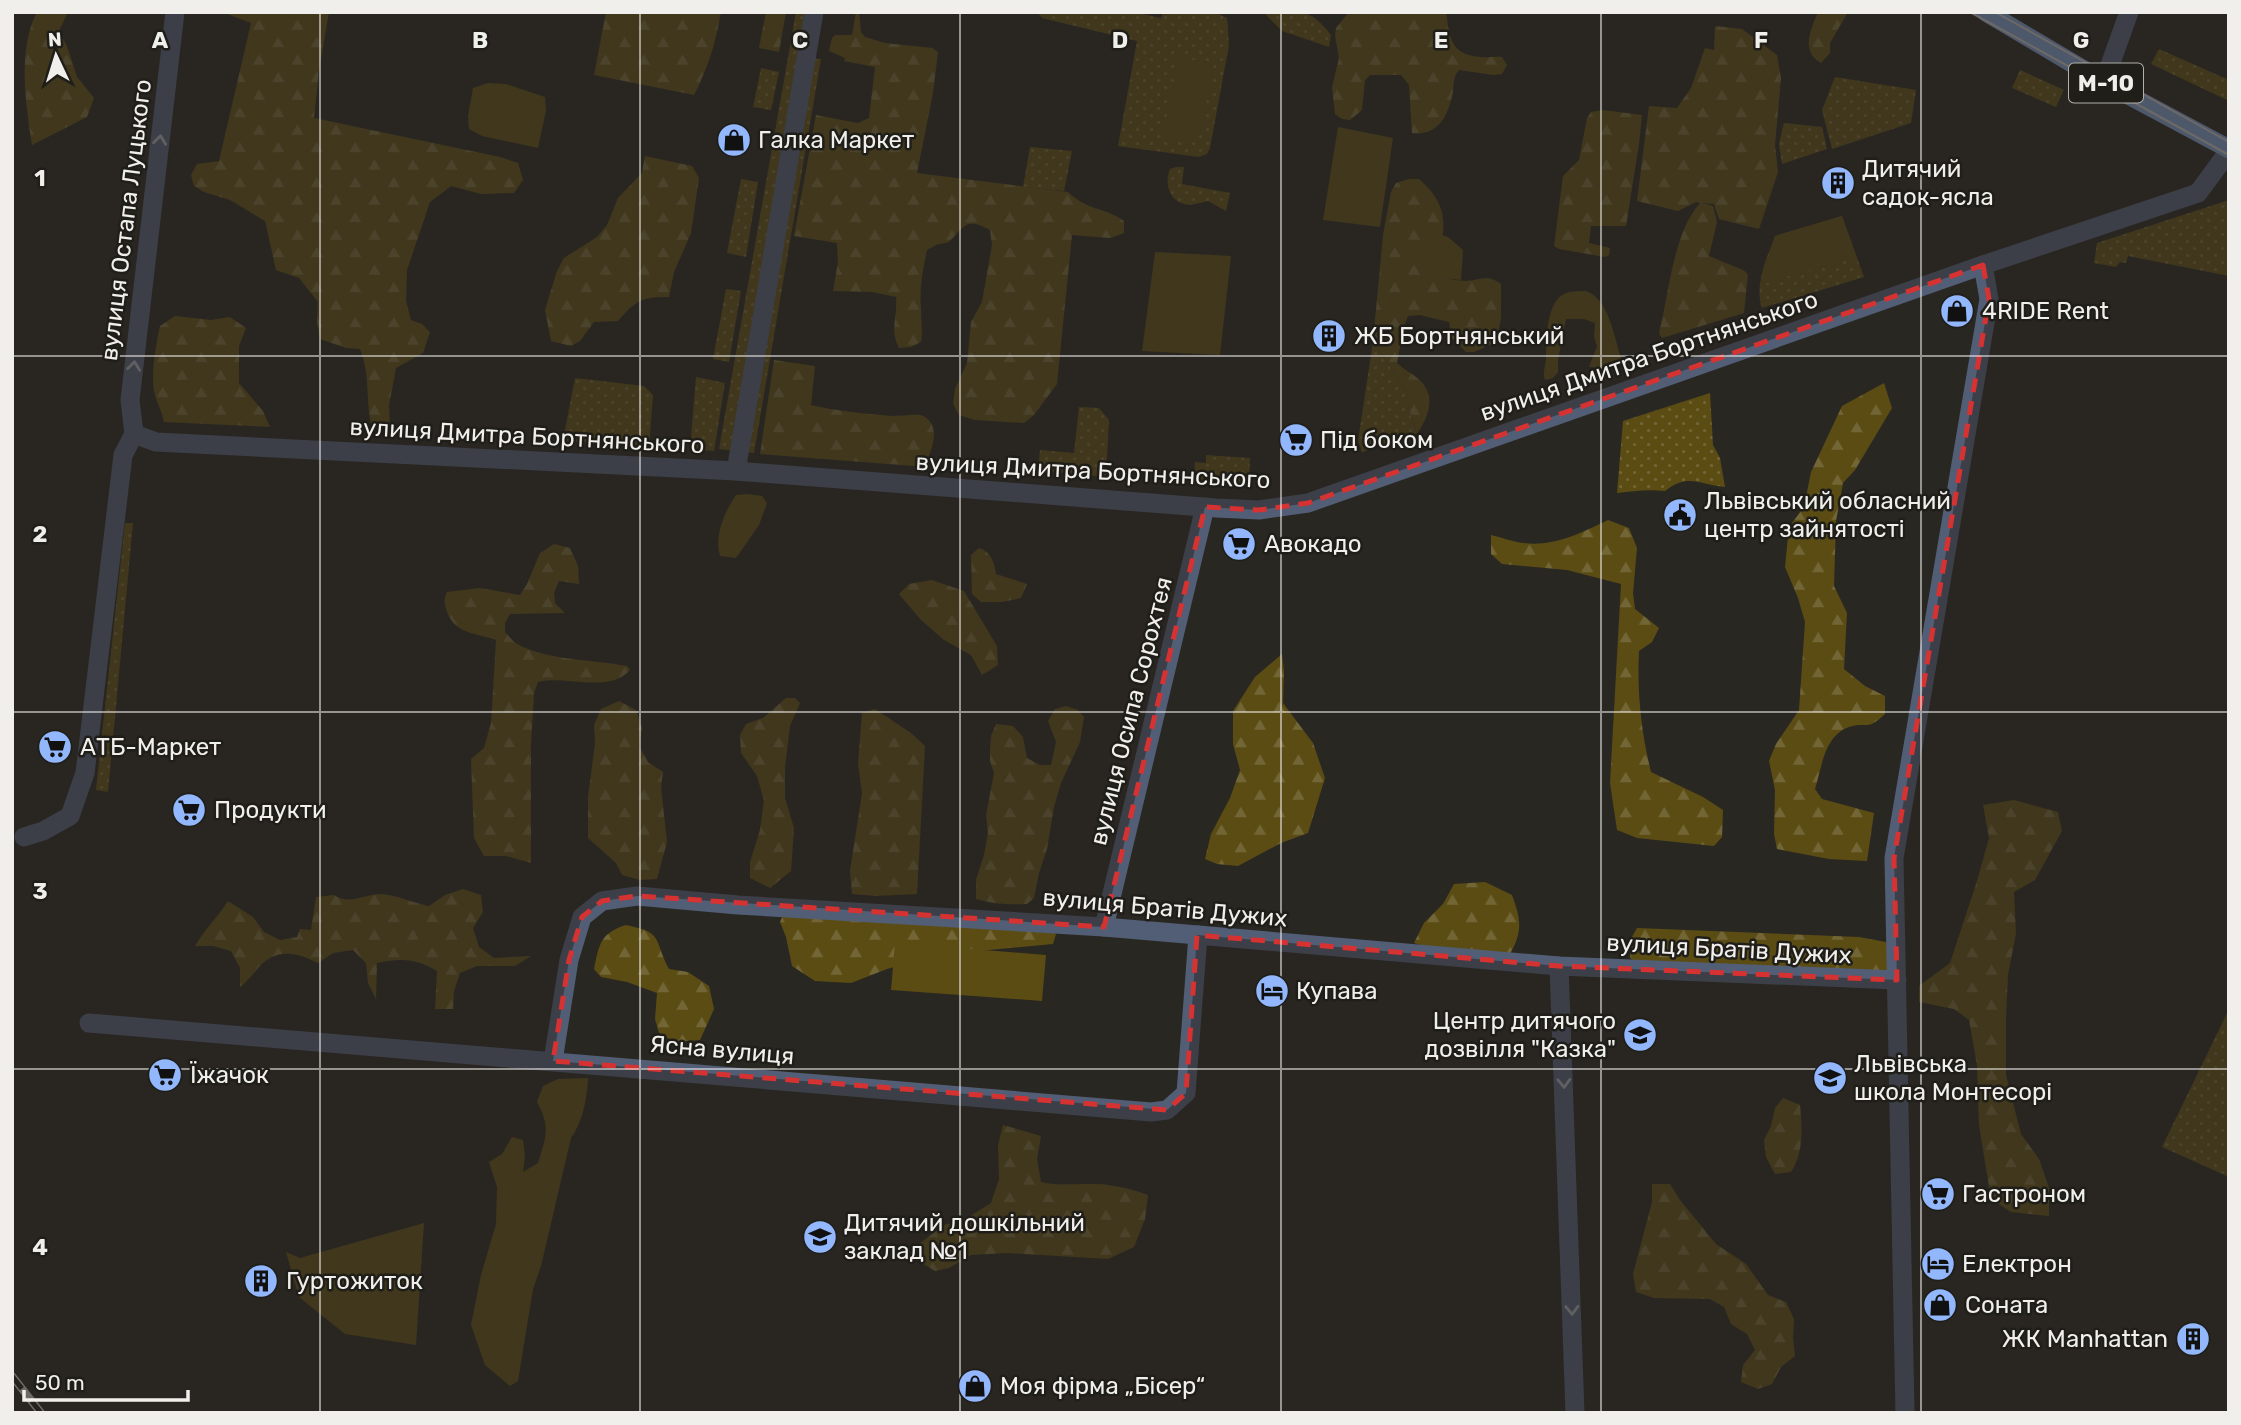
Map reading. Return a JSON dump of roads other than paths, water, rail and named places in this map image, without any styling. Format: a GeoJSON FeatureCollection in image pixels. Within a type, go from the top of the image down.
{"type":"FeatureCollection","features":[{"type":"Feature","properties":{"kind":"main road","name":"М-10"},"geometry":{"type":"LineString","coordinates":[[1986,12],[2104,82],[2229,150]]}},
{"type":"Feature","properties":{"kind":"street","name":"вулиця Остапа Луцького"},"geometry":{"type":"LineString","coordinates":[[134,433],[131,400],[175,12]]}},
{"type":"Feature","properties":{"kind":"street"},"geometry":{"type":"LineString","coordinates":[[736,471],[814,12]]}},
{"type":"Feature","properties":{"kind":"street"},"geometry":{"type":"LineString","coordinates":[[2104,82],[2129,12]]}},
{"type":"Feature","properties":{"kind":"street","name":"вулиця Дмитра Бортнянського"},"geometry":{"type":"LineString","coordinates":[[134,433],[156,442],[736,471],[1259,510],[1308,503],[1703,362],[2198,193],[2229,150]]}},
{"type":"Feature","properties":{"kind":"street"},"geometry":{"type":"LineString","coordinates":[[1905,1413],[1894,858],[1989,299],[1983,265]]}},
{"type":"Feature","properties":{"kind":"street"},"geometry":{"type":"LineString","coordinates":[[24,837],[43,831],[70,816],[85,773],[123,455],[134,433]]}},
{"type":"Feature","properties":{"kind":"street","name":"вулиця Осипа Сорохтея"},"geometry":{"type":"LineString","coordinates":[[1104,927],[1205,507]]}},
{"type":"Feature","properties":{"kind":"street","name":"вулиця Братів Дужих"},"geometry":{"type":"LineString","coordinates":[[553,1061],[569,960],[582,917],[602,901],[637,896],[738,905],[1104,927],[1559,966],[1897,980]]}},
{"type":"Feature","properties":{"kind":"street","name":"Ясна вулиця"},"geometry":{"type":"LineString","coordinates":[[89,1023],[1151,1112],[1167,1110],[1186,1093],[1198,935]]}},
{"type":"Feature","properties":{"kind":"street"},"geometry":{"type":"LineString","coordinates":[[1559,966],[1575,1413]]}},
{"type":"Feature","properties":{"kind":"tram line"},"geometry":{"type":"LineString","coordinates":[[1970,12],[2229,155]]}},
{"type":"Feature","properties":{"kind":"tram line"},"geometry":{"type":"LineString","coordinates":[[1995,12],[2229,142]]}},
{"type":"Feature","properties":{"kind":"railway"},"geometry":{"type":"LineString","coordinates":[[12,1376],[41,1413]]}},
{"type":"Feature","properties":{"kind":"place","name":"Галка Маркет"},"geometry":{"type":"Point","coordinates":[734,140]}},
{"type":"Feature","properties":{"kind":"place","name":"Дитячий садок-ясла"},"geometry":{"type":"Point","coordinates":[1838,183]}},
{"type":"Feature","properties":{"kind":"place","name":"4RIDE Rent"},"geometry":{"type":"Point","coordinates":[1957,311]}},
{"type":"Feature","properties":{"kind":"place","name":"ЖБ Бортнянський"},"geometry":{"type":"Point","coordinates":[1329,336]}},
{"type":"Feature","properties":{"kind":"place","name":"Під боком"},"geometry":{"type":"Point","coordinates":[1296,440]}},
{"type":"Feature","properties":{"kind":"place","name":"Львівський обласний центр зайнятості"},"geometry":{"type":"Point","coordinates":[1680,515]}},
{"type":"Feature","properties":{"kind":"place","name":"Авокадо"},"geometry":{"type":"Point","coordinates":[1239,544]}},
{"type":"Feature","properties":{"kind":"place","name":"АТБ-Маркет"},"geometry":{"type":"Point","coordinates":[55,747]}},
{"type":"Feature","properties":{"kind":"place","name":"Продукти"},"geometry":{"type":"Point","coordinates":[189,810]}},
{"type":"Feature","properties":{"kind":"place","name":"Купава"},"geometry":{"type":"Point","coordinates":[1272,991]}},
{"type":"Feature","properties":{"kind":"place","name":"Центр дитячого дозвілля \"Казка\""},"geometry":{"type":"Point","coordinates":[1640,1035]}},
{"type":"Feature","properties":{"kind":"place","name":"Їжачок"},"geometry":{"type":"Point","coordinates":[165,1075]}},
{"type":"Feature","properties":{"kind":"place","name":"Львівська школа Монтесорі"},"geometry":{"type":"Point","coordinates":[1830,1078]}},
{"type":"Feature","properties":{"kind":"place","name":"Гастроном"},"geometry":{"type":"Point","coordinates":[1938,1194]}},
{"type":"Feature","properties":{"kind":"place","name":"Дитячий дошкільний заклад №1"},"geometry":{"type":"Point","coordinates":[820,1237]}},
{"type":"Feature","properties":{"kind":"place","name":"Електрон"},"geometry":{"type":"Point","coordinates":[1938,1264]}},
{"type":"Feature","properties":{"kind":"place","name":"Гуртожиток"},"geometry":{"type":"Point","coordinates":[261,1281]}},
{"type":"Feature","properties":{"kind":"place","name":"Соната"},"geometry":{"type":"Point","coordinates":[1940,1305]}},
{"type":"Feature","properties":{"kind":"place","name":"ЖК Manhattan"},"geometry":{"type":"Point","coordinates":[2193,1339]}},
{"type":"Feature","properties":{"kind":"place","name":"Моя фірма „Бісер“"},"geometry":{"type":"Point","coordinates":[975,1386]}}]}
